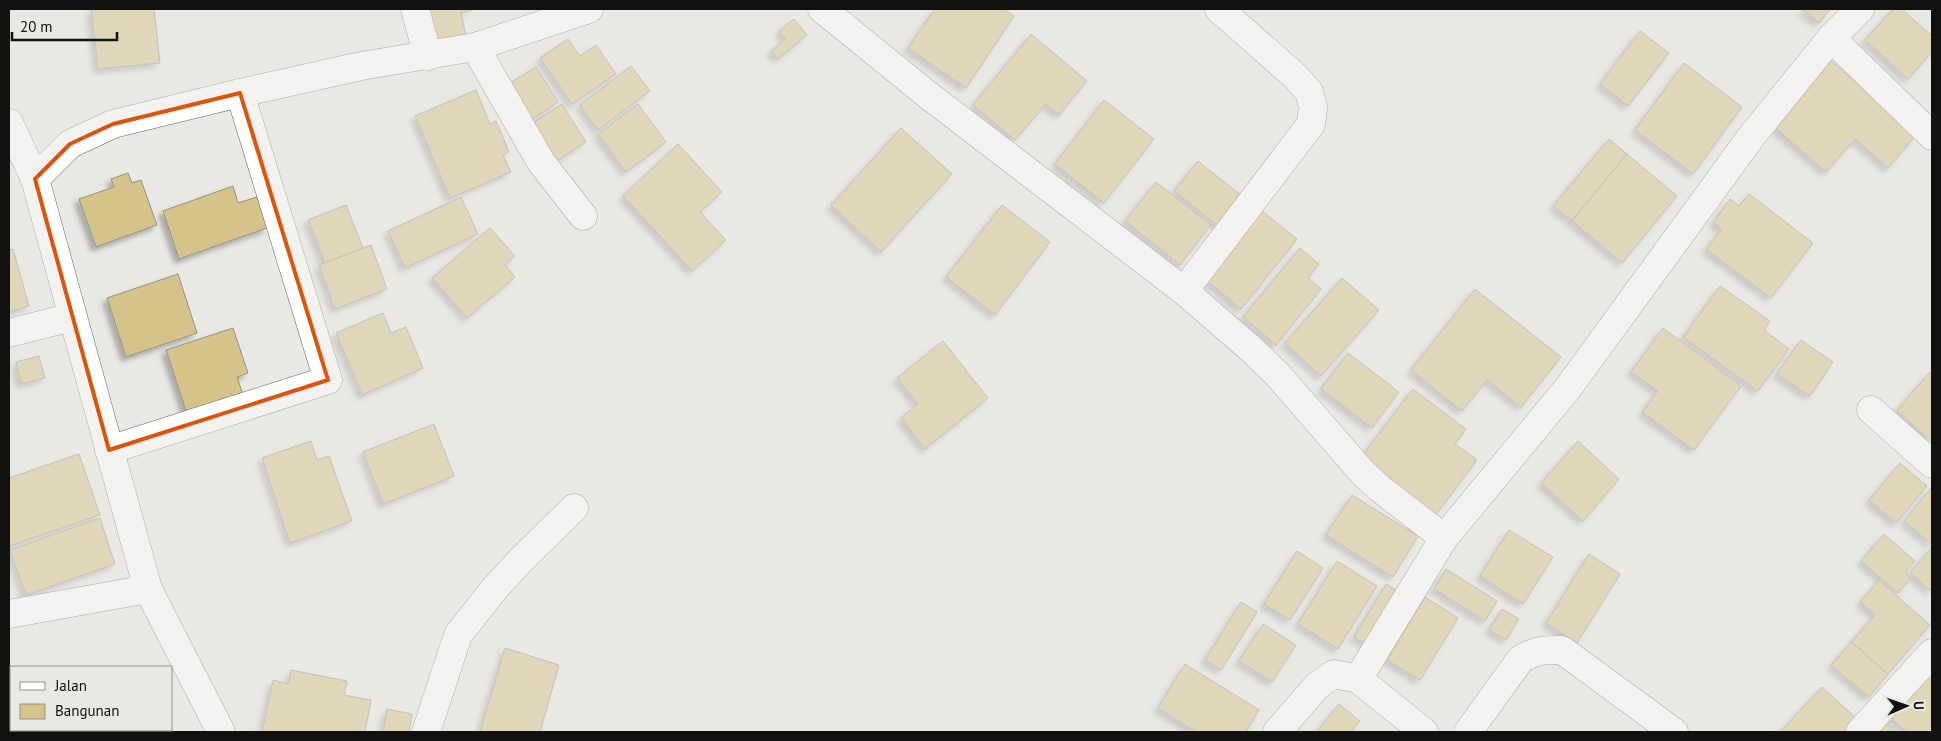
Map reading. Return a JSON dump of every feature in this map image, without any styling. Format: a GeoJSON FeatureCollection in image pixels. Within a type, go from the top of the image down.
{"type":"FeatureCollection","features":[{"type":"Feature","properties":{"kind":"street"},"geometry":{"type":"LineString","coordinates":[[414,9],[428,56]]}},
{"type":"Feature","properties":{"kind":"street"},"geometry":{"type":"LineString","coordinates":[[35,179],[70,144],[113,124],[240,92],[361,66],[475,47],[589,9]]}},
{"type":"Feature","properties":{"kind":"street"},"geometry":{"type":"LineString","coordinates":[[822,9],[928,95],[1184,291],[1277,374],[1362,472],[1378,487],[1444,538]]}},
{"type":"Feature","properties":{"kind":"street"},"geometry":{"type":"LineString","coordinates":[[1184,291],[1311,124],[1313,107],[1308,92],[1296,77],[1219,9]]}},
{"type":"Feature","properties":{"kind":"street"},"geometry":{"type":"LineString","coordinates":[[1358,679],[1444,538],[1568,388],[1751,137],[1830,38],[1860,9]]}},
{"type":"Feature","properties":{"kind":"street"},"geometry":{"type":"LineString","coordinates":[[1830,38],[1932,136]]}},
{"type":"Feature","properties":{"kind":"street"},"geometry":{"type":"LineString","coordinates":[[475,47],[541,162],[583,216]]}},
{"type":"Feature","properties":{"kind":"street"},"geometry":{"type":"LineString","coordinates":[[108,450],[328,380],[240,92]]}},
{"type":"Feature","properties":{"kind":"street"},"geometry":{"type":"LineString","coordinates":[[9,124],[35,179],[108,450],[148,589],[221,732]]}},
{"type":"Feature","properties":{"kind":"street"},"geometry":{"type":"LineString","coordinates":[[9,333],[72,317]]}},
{"type":"Feature","properties":{"kind":"street"},"geometry":{"type":"LineString","coordinates":[[1871,410],[1932,464]]}},
{"type":"Feature","properties":{"kind":"street"},"geometry":{"type":"LineString","coordinates":[[426,732],[458,635],[508,574],[574,508]]}},
{"type":"Feature","properties":{"kind":"street"},"geometry":{"type":"LineString","coordinates":[[9,614],[148,589]]}},
{"type":"Feature","properties":{"kind":"street"},"geometry":{"type":"LineString","coordinates":[[1468,732],[1520,660],[1530,653],[1545,650],[1562,650],[1674,732]]}},
{"type":"Feature","properties":{"kind":"street"},"geometry":{"type":"LineString","coordinates":[[1860,732],[1932,652]]}},
{"type":"Feature","properties":{"kind":"street"},"geometry":{"type":"LineString","coordinates":[[1276,732],[1317,686],[1334,674],[1358,679],[1424,732]]}},
{"type":"Feature","properties":{"kind":"highlighted area"},"geometry":{"type":"Polygon","coordinates":[[[240,93],[328,380],[109,450],[35,179],[70,144],[113,124],[240,93]]]}},
{"type":"Feature","properties":{"kind":"building"},"geometry":{"type":"Polygon","coordinates":[[[91,9],[154,9],[160,63],[98,69],[91,9]]]}},
{"type":"Feature","properties":{"kind":"building"},"geometry":{"type":"Polygon","coordinates":[[[429,9],[474,9],[461,13],[466,36],[435,42],[429,9]]]}},
{"type":"Feature","properties":{"kind":"building"},"geometry":{"type":"Polygon","coordinates":[[[935,9],[1004,9],[1014,16],[966,88],[908,48],[935,9]]]}},
{"type":"Feature","properties":{"kind":"building"},"geometry":{"type":"Polygon","coordinates":[[[1801,9],[1830,9],[1819,23],[1801,9]]]}},
{"type":"Feature","properties":{"kind":"building"},"geometry":{"type":"Polygon","coordinates":[[[1893,9],[1902,9],[1932,36],[1932,52],[1908,79],[1865,40],[1893,9]]]}},
{"type":"Feature","properties":{"kind":"building"},"geometry":{"type":"Polygon","coordinates":[[[794,19],[807,35],[778,59],[771,51],[785,39],[779,31],[794,19]]]}},
{"type":"Feature","properties":{"kind":"building"},"geometry":{"type":"Polygon","coordinates":[[[1640,31],[1669,53],[1628,106],[1600,84],[1640,31]]]}},
{"type":"Feature","properties":{"kind":"building"},"geometry":{"type":"Polygon","coordinates":[[[1031,34],[1087,81],[1059,115],[1046,104],[1015,140],[973,105],[1031,34]]]}},
{"type":"Feature","properties":{"kind":"building"},"geometry":{"type":"Polygon","coordinates":[[[568,39],[580,56],[596,45],[616,74],[572,104],[540,58],[568,39]]]}},
{"type":"Feature","properties":{"kind":"building"},"geometry":{"type":"Polygon","coordinates":[[[1830,60],[1916,135],[1888,168],[1855,139],[1826,172],[1773,126],[1830,60]]]}},
{"type":"Feature","properties":{"kind":"building"},"geometry":{"type":"Polygon","coordinates":[[[1684,63],[1742,107],[1693,174],[1635,130],[1684,63]]]}},
{"type":"Feature","properties":{"kind":"building"},"geometry":{"type":"Polygon","coordinates":[[[631,66],[650,91],[598,130],[580,105],[631,66]]]}},
{"type":"Feature","properties":{"kind":"building"},"geometry":{"type":"Polygon","coordinates":[[[536,67],[558,102],[525,124],[502,88],[536,67]]]}},
{"type":"Feature","properties":{"kind":"building"},"geometry":{"type":"Polygon","coordinates":[[[476,90],[490,124],[496,121],[509,152],[503,155],[511,172],[450,198],[415,116],[476,90]]]}},
{"type":"Feature","properties":{"kind":"building"},"geometry":{"type":"Polygon","coordinates":[[[1104,100],[1154,139],[1104,203],[1055,164],[1104,100]]]}},
{"type":"Feature","properties":{"kind":"building"},"geometry":{"type":"Polygon","coordinates":[[[562,104],[586,142],[549,166],[525,128],[562,104]]]}},
{"type":"Feature","properties":{"kind":"building"},"geometry":{"type":"Polygon","coordinates":[[[638,104],[666,142],[626,172],[598,134],[638,104]]]}},
{"type":"Feature","properties":{"kind":"building"},"geometry":{"type":"Polygon","coordinates":[[[901,128],[952,174],[881,252],[831,205],[901,128]]]}},
{"type":"Feature","properties":{"kind":"building"},"geometry":{"type":"Polygon","coordinates":[[[1609,139],[1627,154],[1572,221],[1553,206],[1609,139]]]}},
{"type":"Feature","properties":{"kind":"building"},"geometry":{"type":"Polygon","coordinates":[[[678,144],[722,192],[700,212],[726,240],[692,271],[623,196],[678,144]]]}},
{"type":"Feature","properties":{"kind":"building"},"geometry":{"type":"Polygon","coordinates":[[[1627,154],[1677,196],[1622,263],[1572,221],[1627,154]]]}},
{"type":"Feature","properties":{"kind":"building"},"geometry":{"type":"Polygon","coordinates":[[[1198,161],[1242,196],[1218,226],[1174,191],[1198,161]]]}},
{"type":"Feature","properties":{"kind":"building"},"geometry":{"type":"Polygon","coordinates":[[[128,173],[132,183],[141,180],[157,225],[96,247],[79,199],[114,187],[111,179],[128,173]]]}},
{"type":"Feature","properties":{"kind":"building"},"geometry":{"type":"Polygon","coordinates":[[[1156,182],[1211,225],[1180,265],[1125,221],[1156,182]]]}},
{"type":"Feature","properties":{"kind":"building"},"geometry":{"type":"Polygon","coordinates":[[[233,186],[238,203],[257,197],[267,228],[179,259],[163,211],[233,186]]]}},
{"type":"Feature","properties":{"kind":"building"},"geometry":{"type":"Polygon","coordinates":[[[1749,194],[1813,243],[1771,298],[1706,249],[1722,229],[1713,223],[1730,199],[1739,206],[1749,194]]]}},
{"type":"Feature","properties":{"kind":"building"},"geometry":{"type":"Polygon","coordinates":[[[461,197],[478,234],[405,268],[388,231],[461,197]]]}},
{"type":"Feature","properties":{"kind":"building"},"geometry":{"type":"Polygon","coordinates":[[[346,205],[363,248],[325,263],[308,220],[346,205]]]}},
{"type":"Feature","properties":{"kind":"building"},"geometry":{"type":"Polygon","coordinates":[[[1002,205],[1050,242],[995,315],[946,277],[1002,205]]]}},
{"type":"Feature","properties":{"kind":"building"},"geometry":{"type":"Polygon","coordinates":[[[1261,210],[1297,239],[1241,309],[1205,279],[1261,210]]]}},
{"type":"Feature","properties":{"kind":"building"},"geometry":{"type":"Polygon","coordinates":[[[490,228],[515,256],[505,265],[515,277],[467,318],[432,278],[490,228]]]}},
{"type":"Feature","properties":{"kind":"building"},"geometry":{"type":"Polygon","coordinates":[[[371,245],[387,289],[335,309],[319,265],[371,245]]]}},
{"type":"Feature","properties":{"kind":"building"},"geometry":{"type":"Polygon","coordinates":[[[1300,248],[1319,264],[1308,278],[1321,289],[1276,345],[1243,317],[1300,248]]]}},
{"type":"Feature","properties":{"kind":"building"},"geometry":{"type":"Polygon","coordinates":[[[13,249],[29,306],[9,312],[9,250],[13,249]]]}},
{"type":"Feature","properties":{"kind":"building"},"geometry":{"type":"Polygon","coordinates":[[[178,274],[197,333],[126,357],[107,298],[178,274]]]}},
{"type":"Feature","properties":{"kind":"building"},"geometry":{"type":"Polygon","coordinates":[[[1342,278],[1379,310],[1321,376],[1285,343],[1342,278]]]}},
{"type":"Feature","properties":{"kind":"building"},"geometry":{"type":"Polygon","coordinates":[[[1720,286],[1770,321],[1764,330],[1789,349],[1758,391],[1683,337],[1720,286]]]}},
{"type":"Feature","properties":{"kind":"building"},"geometry":{"type":"Polygon","coordinates":[[[1475,289],[1561,357],[1521,407],[1487,380],[1462,411],[1411,370],[1475,289]]]}},
{"type":"Feature","properties":{"kind":"building"},"geometry":{"type":"Polygon","coordinates":[[[383,313],[391,333],[406,327],[423,368],[362,395],[336,333],[383,313]]]}},
{"type":"Feature","properties":{"kind":"building"},"geometry":{"type":"Polygon","coordinates":[[[233,328],[248,373],[237,377],[243,395],[187,414],[166,350],[233,328]]]}},
{"type":"Feature","properties":{"kind":"building"},"geometry":{"type":"Polygon","coordinates":[[[1663,328],[1741,386],[1694,450],[1642,412],[1658,391],[1631,372],[1663,328]]]}},
{"type":"Feature","properties":{"kind":"building"},"geometry":{"type":"Polygon","coordinates":[[[1801,340],[1833,362],[1810,396],[1777,374],[1801,340]]]}},
{"type":"Feature","properties":{"kind":"building"},"geometry":{"type":"Polygon","coordinates":[[[943,341],[988,398],[925,449],[901,418],[918,404],[897,378],[943,341]]]}},
{"type":"Feature","properties":{"kind":"building"},"geometry":{"type":"Polygon","coordinates":[[[1348,353],[1399,392],[1372,428],[1321,389],[1348,353]]]}},
{"type":"Feature","properties":{"kind":"building"},"geometry":{"type":"Polygon","coordinates":[[[39,356],[45,378],[21,384],[16,362],[39,356]]]}},
{"type":"Feature","properties":{"kind":"building"},"geometry":{"type":"Polygon","coordinates":[[[1930,372],[1932,374],[1932,442],[1897,410],[1930,372]]]}},
{"type":"Feature","properties":{"kind":"building"},"geometry":{"type":"Polygon","coordinates":[[[1413,389],[1466,429],[1455,444],[1477,460],[1434,517],[1359,460],[1413,389]]]}},
{"type":"Feature","properties":{"kind":"building"},"geometry":{"type":"Polygon","coordinates":[[[434,424],[454,476],[383,504],[363,452],[434,424]]]}},
{"type":"Feature","properties":{"kind":"building"},"geometry":{"type":"Polygon","coordinates":[[[311,441],[317,460],[329,456],[352,521],[290,543],[262,458],[311,441]]]}},
{"type":"Feature","properties":{"kind":"building"},"geometry":{"type":"Polygon","coordinates":[[[1578,441],[1619,479],[1583,521],[1541,483],[1578,441]]]}},
{"type":"Feature","properties":{"kind":"building"},"geometry":{"type":"Polygon","coordinates":[[[79,454],[100,515],[9,546],[9,478],[79,454]]]}},
{"type":"Feature","properties":{"kind":"building"},"geometry":{"type":"Polygon","coordinates":[[[1900,463],[1927,486],[1896,523],[1869,500],[1900,463]]]}},
{"type":"Feature","properties":{"kind":"building"},"geometry":{"type":"Polygon","coordinates":[[[1932,487],[1932,545],[1904,521],[1932,487]]]}},
{"type":"Feature","properties":{"kind":"building"},"geometry":{"type":"Polygon","coordinates":[[[1352,495],[1418,536],[1393,577],[1326,535],[1352,495]]]}},
{"type":"Feature","properties":{"kind":"building"},"geometry":{"type":"Polygon","coordinates":[[[100,518],[115,564],[26,595],[10,550],[100,518]]]}},
{"type":"Feature","properties":{"kind":"building"},"geometry":{"type":"Polygon","coordinates":[[[1509,530],[1553,557],[1523,604],[1480,576],[1509,530]]]}},
{"type":"Feature","properties":{"kind":"building"},"geometry":{"type":"Polygon","coordinates":[[[1884,534],[1915,561],[1905,572],[1911,578],[1898,593],[1861,561],[1884,534]]]}},
{"type":"Feature","properties":{"kind":"building"},"geometry":{"type":"Polygon","coordinates":[[[1932,547],[1932,592],[1910,573],[1932,547]]]}},
{"type":"Feature","properties":{"kind":"building"},"geometry":{"type":"Polygon","coordinates":[[[1297,551],[1323,568],[1290,620],[1264,604],[1297,551]]]}},
{"type":"Feature","properties":{"kind":"building"},"geometry":{"type":"Polygon","coordinates":[[[1589,554],[1620,574],[1577,643],[1546,623],[1589,554]]]}},
{"type":"Feature","properties":{"kind":"building"},"geometry":{"type":"Polygon","coordinates":[[[1337,561],[1377,586],[1338,649],[1298,624],[1337,561]]]}},
{"type":"Feature","properties":{"kind":"building"},"geometry":{"type":"Polygon","coordinates":[[[1446,569],[1497,601],[1485,621],[1434,589],[1446,569]]]}},
{"type":"Feature","properties":{"kind":"building"},"geometry":{"type":"Polygon","coordinates":[[[1879,580],[1930,625],[1888,674],[1851,642],[1875,615],[1860,602],[1879,580]]]}},
{"type":"Feature","properties":{"kind":"building"},"geometry":{"type":"Polygon","coordinates":[[[1386,584],[1403,594],[1370,647],[1354,637],[1386,584]]]}},
{"type":"Feature","properties":{"kind":"building"},"geometry":{"type":"Polygon","coordinates":[[[1425,597],[1458,618],[1420,680],[1387,660],[1425,597]]]}},
{"type":"Feature","properties":{"kind":"building"},"geometry":{"type":"Polygon","coordinates":[[[1241,602],[1257,612],[1221,670],[1205,660],[1241,602]]]}},
{"type":"Feature","properties":{"kind":"building"},"geometry":{"type":"Polygon","coordinates":[[[1502,609],[1519,619],[1506,640],[1489,630],[1502,609]]]}},
{"type":"Feature","properties":{"kind":"building"},"geometry":{"type":"Polygon","coordinates":[[[1263,624],[1296,645],[1272,682],[1239,661],[1263,624]]]}},
{"type":"Feature","properties":{"kind":"building"},"geometry":{"type":"Polygon","coordinates":[[[1851,642],[1888,674],[1869,697],[1831,665],[1851,642]]]}},
{"type":"Feature","properties":{"kind":"building"},"geometry":{"type":"Polygon","coordinates":[[[505,648],[559,665],[540,732],[480,732],[505,648]]]}},
{"type":"Feature","properties":{"kind":"building"},"geometry":{"type":"Polygon","coordinates":[[[1185,664],[1259,710],[1246,732],[1196,732],[1158,708],[1185,664]]]}},
{"type":"Feature","properties":{"kind":"building"},"geometry":{"type":"Polygon","coordinates":[[[291,670],[347,681],[344,695],[371,700],[365,732],[262,732],[273,680],[289,684],[291,670]]]}},
{"type":"Feature","properties":{"kind":"building"},"geometry":{"type":"Polygon","coordinates":[[[1923,673],[1932,681],[1932,732],[1907,732],[1887,715],[1923,673]]]}},
{"type":"Feature","properties":{"kind":"building"},"geometry":{"type":"Polygon","coordinates":[[[1822,687],[1858,720],[1847,732],[1780,732],[1822,687]]]}},
{"type":"Feature","properties":{"kind":"building"},"geometry":{"type":"Polygon","coordinates":[[[1339,704],[1360,721],[1351,732],[1317,732],[1339,704]]]}},
{"type":"Feature","properties":{"kind":"building"},"geometry":{"type":"Polygon","coordinates":[[[387,709],[412,714],[409,732],[383,732],[387,709]]]}},
{"type":"Feature","properties":{"kind":"building"},"geometry":{"type":"Polygon","coordinates":[[[1882,720],[1896,732],[1872,732],[1882,720]]]}}]}
